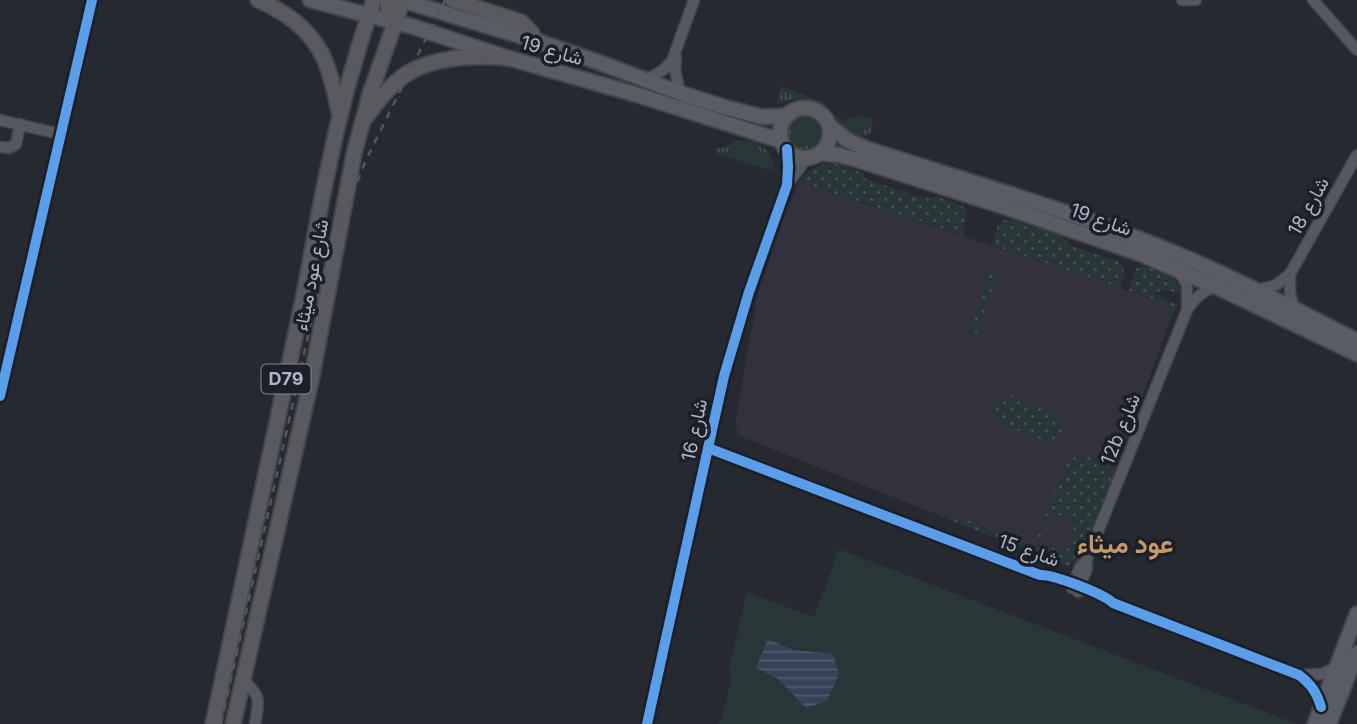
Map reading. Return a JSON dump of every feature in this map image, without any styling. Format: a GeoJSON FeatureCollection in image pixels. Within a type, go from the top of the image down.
{"type":"FeatureCollection","features":[{"type":"Feature","properties":{"kind":"main road"},"geometry":{"type":"LineString","coordinates":[[258,0],[290,17],[314,40],[327,64],[340,115]]}},
{"type":"Feature","properties":{"kind":"main road","name":"شارع 19"},"geometry":{"type":"LineString","coordinates":[[310,0],[638,94],[784,145]]}},
{"type":"Feature","properties":{"kind":"main road","name":"شارع عود ميثاء"},"geometry":{"type":"LineString","coordinates":[[213,724],[316,237],[325,182],[340,115],[374,0]]}},
{"type":"Feature","properties":{"kind":"main road"},"geometry":{"type":"LineString","coordinates":[[388,0],[388,13],[394,22]]}},
{"type":"Feature","properties":{"kind":"main road","name":"شارع عود ميثاء"},"geometry":{"type":"LineString","coordinates":[[233,724],[311,381],[341,217],[362,123],[402,0]]}},
{"type":"Feature","properties":{"kind":"main road","name":"شارع 19"},"geometry":{"type":"LineString","coordinates":[[402,0],[534,40],[680,93],[762,117],[791,113]]}},
{"type":"Feature","properties":{"kind":"main road"},"geometry":{"type":"LineString","coordinates":[[453,0],[521,22],[532,33],[534,40]]}},
{"type":"Feature","properties":{"kind":"main road"},"geometry":{"type":"LineString","coordinates":[[362,123],[392,86],[408,73],[423,66],[466,58],[508,58]]}},
{"type":"Feature","properties":{"kind":"main road"},"geometry":{"type":"LineString","coordinates":[[803,108],[822,114],[829,125],[830,133],[825,148],[813,155],[795,155],[784,145],[780,134],[791,113],[803,108]]}},
{"type":"Feature","properties":{"kind":"main road","name":"شارع 19"},"geometry":{"type":"LineString","coordinates":[[829,125],[849,141],[867,149],[1097,224],[1182,257],[1294,309],[1355,351]]}},
{"type":"Feature","properties":{"kind":"main road","name":"شارع 19"},"geometry":{"type":"LineString","coordinates":[[813,155],[849,157],[1131,250],[1355,351]]}},
{"type":"Feature","properties":{"kind":"main road"},"geometry":{"type":"LineString","coordinates":[[1315,724],[1357,614]]}},
{"type":"Feature","properties":{"kind":"main road"},"geometry":{"type":"LineString","coordinates":[[1329,724],[1357,653]]}},
{"type":"Feature","properties":{"kind":"street"},"geometry":{"type":"LineString","coordinates":[[0,396],[92,0]]}},
{"type":"Feature","properties":{"kind":"street"},"geometry":{"type":"LineString","coordinates":[[646,80],[668,66],[676,53],[694,0]]}},
{"type":"Feature","properties":{"kind":"street"},"geometry":{"type":"LineString","coordinates":[[1182,0],[1196,0]]}},
{"type":"Feature","properties":{"kind":"street"},"geometry":{"type":"LineString","coordinates":[[1313,0],[1357,50]]}},
{"type":"Feature","properties":{"kind":"street"},"geometry":{"type":"LineString","coordinates":[[676,53],[675,70],[680,93]]}},
{"type":"Feature","properties":{"kind":"street"},"geometry":{"type":"LineString","coordinates":[[0,120],[60,134]]}},
{"type":"Feature","properties":{"kind":"street"},"geometry":{"type":"LineString","coordinates":[[0,147],[9,148],[16,144],[20,124]]}},
{"type":"Feature","properties":{"kind":"street","name":"شارع 16"},"geometry":{"type":"LineString","coordinates":[[647,724],[730,355],[787,185],[788,167],[784,145]]}},
{"type":"Feature","properties":{"kind":"street","name":"شارع 16"},"geometry":{"type":"LineString","coordinates":[[787,185],[813,155]]}},
{"type":"Feature","properties":{"kind":"street","name":"شارع 18"},"geometry":{"type":"LineString","coordinates":[[1290,274],[1357,155]]}},
{"type":"Feature","properties":{"kind":"street"},"geometry":{"type":"LineString","coordinates":[[1179,271],[1187,285],[1187,310]]}},
{"type":"Feature","properties":{"kind":"street"},"geometry":{"type":"LineString","coordinates":[[1258,290],[1276,285],[1290,274]]}},
{"type":"Feature","properties":{"kind":"street"},"geometry":{"type":"LineString","coordinates":[[1290,274],[1294,309]]}},
{"type":"Feature","properties":{"kind":"street","name":"12b شارع"},"geometry":{"type":"LineString","coordinates":[[1075,589],[1087,568],[1086,561],[1187,310],[1196,297],[1217,287]]}},
{"type":"Feature","properties":{"kind":"street","name":"شارع 15"},"geometry":{"type":"LineString","coordinates":[[708,448],[1040,575],[1047,581],[1075,589],[1103,603],[1113,603],[1299,675]]}},
{"type":"Feature","properties":{"kind":"street"},"geometry":{"type":"LineString","coordinates":[[1299,675],[1322,674],[1337,667]]}},
{"type":"Feature","properties":{"kind":"street"},"geometry":{"type":"LineString","coordinates":[[1299,675],[1315,692],[1321,707]]}},
{"type":"Feature","properties":{"kind":"street"},"geometry":{"type":"LineString","coordinates":[[243,679],[257,698],[254,724]]}},
{"type":"Feature","properties":{"kind":"shaded area"},"geometry":{"type":"Polygon","coordinates":[[[799,182],[1163,302],[1171,318],[1118,463],[1078,561],[1067,566],[739,436],[735,424],[758,293],[799,182]]]}},
{"type":"Feature","properties":{"kind":"green space"},"geometry":{"type":"Polygon","coordinates":[[[781,86],[823,102],[836,117],[844,120],[861,115],[872,119],[873,127],[869,135],[857,139],[844,132],[817,104],[793,100],[776,104],[781,86]]]}},
{"type":"Feature","properties":{"kind":"green space"},"geometry":{"type":"Polygon","coordinates":[[[805,115],[818,120],[823,133],[818,146],[805,151],[792,146],[787,133],[792,120],[805,115]]]}},
{"type":"Feature","properties":{"kind":"green space"},"geometry":{"type":"Polygon","coordinates":[[[738,140],[752,141],[764,147],[771,157],[773,171],[716,154],[715,149],[738,140]]]}},
{"type":"Feature","properties":{"kind":"green space"},"geometry":{"type":"Polygon","coordinates":[[[836,164],[863,173],[864,178],[918,197],[939,197],[961,205],[967,215],[962,235],[799,182],[815,167],[836,164]]]}},
{"type":"Feature","properties":{"kind":"green space"},"geometry":{"type":"Polygon","coordinates":[[[1005,220],[1057,232],[1071,246],[1117,261],[1124,270],[1120,288],[992,245],[998,225],[1005,220]]]}},
{"type":"Feature","properties":{"kind":"green space"},"geometry":{"type":"Polygon","coordinates":[[[1141,265],[1166,274],[1179,287],[1181,294],[1166,290],[1153,293],[1178,305],[1171,318],[1163,302],[1128,290],[1136,269],[1141,265]]]}},
{"type":"Feature","properties":{"kind":"green space"},"geometry":{"type":"Polygon","coordinates":[[[994,270],[997,275],[975,335],[970,330],[989,273],[994,270]]]}},
{"type":"Feature","properties":{"kind":"green space"},"geometry":{"type":"Polygon","coordinates":[[[1004,395],[1058,415],[1062,422],[1060,435],[1048,442],[998,423],[992,408],[1004,395]]]}},
{"type":"Feature","properties":{"kind":"green space"},"geometry":{"type":"Polygon","coordinates":[[[1080,455],[1104,464],[1113,476],[1078,561],[1067,566],[948,519],[954,515],[1030,545],[1048,545],[1058,549],[1067,547],[1074,535],[1070,521],[1064,516],[1057,515],[1048,519],[1042,528],[1043,539],[1036,539],[1066,464],[1070,458],[1080,455]]]}},
{"type":"Feature","properties":{"kind":"green space"},"geometry":{"type":"Polygon","coordinates":[[[839,549],[1297,724],[716,724],[721,720],[732,676],[728,672],[747,592],[814,617],[839,549]]]}},
{"type":"Feature","properties":{"kind":"water"},"geometry":{"type":"Polygon","coordinates":[[[768,639],[793,650],[833,654],[839,674],[827,701],[806,708],[778,679],[756,668],[768,639]]]}},
{"type":"Feature","properties":{"kind":"railway"},"geometry":{"type":"LineString","coordinates":[[221,724],[314,309],[336,235],[366,160],[445,0]]}},
{"type":"Feature","properties":{"kind":"cycle path"},"geometry":{"type":"LineString","coordinates":[[0,396],[92,0]]}},
{"type":"Feature","properties":{"kind":"cycle path"},"geometry":{"type":"LineString","coordinates":[[647,724],[724,376],[749,292],[787,185],[787,149]]}},
{"type":"Feature","properties":{"kind":"cycle path"},"geometry":{"type":"LineString","coordinates":[[708,448],[1040,575],[1078,585],[1113,603],[1299,675],[1313,689],[1321,707]]}},
{"type":"Feature","properties":{"kind":"district","name":"عود ميثاء"},"geometry":{"type":"Point","coordinates":[1125,544]}}]}
